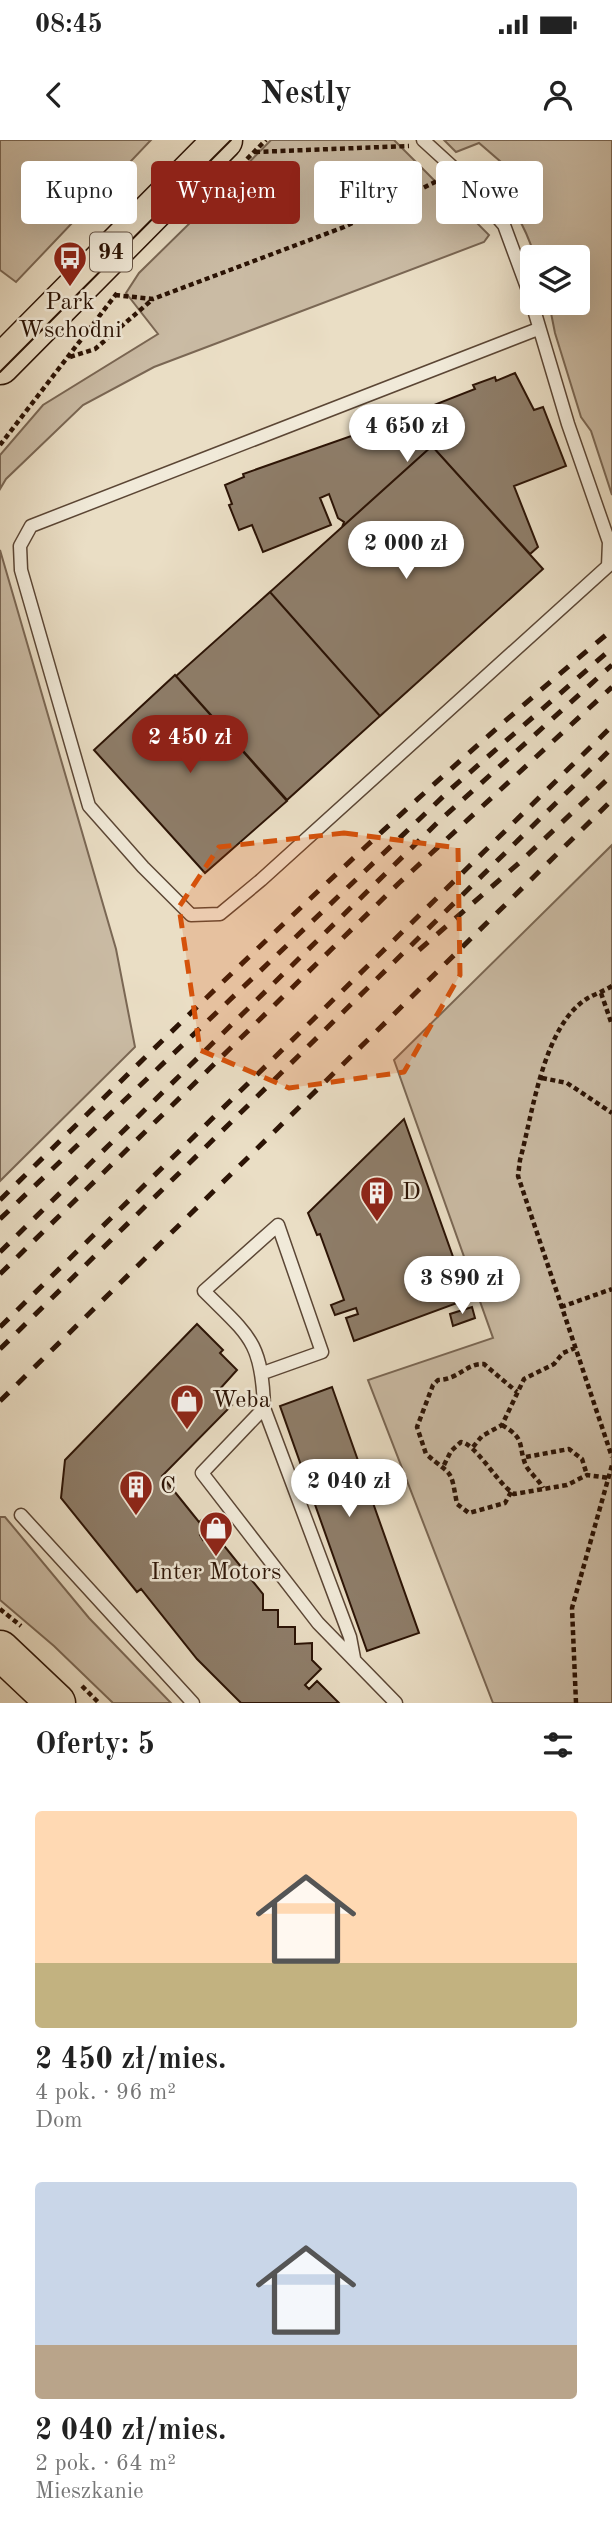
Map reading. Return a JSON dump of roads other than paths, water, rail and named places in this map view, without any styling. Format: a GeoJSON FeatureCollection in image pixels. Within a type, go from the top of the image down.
{"type":"FeatureCollection","features":[{"type":"Feature","properties":{"kind":"main road","name":"94"},"geometry":{"type":"LineString","coordinates":[[0,365],[239,146]]}},
{"type":"Feature","properties":{"kind":"main road"},"geometry":{"type":"LineString","coordinates":[[10,1637],[56,1703]]}},
{"type":"Feature","properties":{"kind":"lane"},"geometry":{"type":"LineString","coordinates":[[427,144],[457,171],[504,225],[520,269]]}},
{"type":"Feature","properties":{"kind":"lane"},"geometry":{"type":"LineString","coordinates":[[535,315],[609,542],[608,566],[261,880],[220,914],[191,915],[143,867],[89,806],[22,570],[20,545],[31,526],[538,329]]}},
{"type":"Feature","properties":{"kind":"lane"},"geometry":{"type":"LineString","coordinates":[[263,1373],[322,1352],[278,1225],[204,1291],[250,1336],[263,1373],[264,1408],[349,1637],[354,1658]]}},
{"type":"Feature","properties":{"kind":"lane"},"geometry":{"type":"LineString","coordinates":[[264,1408],[202,1473],[318,1623],[396,1703]]}},
{"type":"Feature","properties":{"kind":"lane"},"geometry":{"type":"LineString","coordinates":[[21,1515],[193,1703]]}},
{"type":"Feature","properties":{"kind":"tram line"},"geometry":{"type":"LineString","coordinates":[[0,372],[231,140]]}},
{"type":"Feature","properties":{"kind":"railway"},"geometry":{"type":"LineString","coordinates":[[0,1200],[224,980],[376,837],[612,630]]}},
{"type":"Feature","properties":{"kind":"railway"},"geometry":{"type":"LineString","coordinates":[[0,1219],[452,788],[612,648]]}},
{"type":"Feature","properties":{"kind":"railway"},"geometry":{"type":"LineString","coordinates":[[0,1252],[437,823],[612,665]]}},
{"type":"Feature","properties":{"kind":"railway"},"geometry":{"type":"LineString","coordinates":[[0,1274],[399,883],[612,687]]}},
{"type":"Feature","properties":{"kind":"railway"},"geometry":{"type":"LineString","coordinates":[[0,1327],[612,726]]}},
{"type":"Feature","properties":{"kind":"railway"},"geometry":{"type":"LineString","coordinates":[[0,1349],[612,748]]}},
{"type":"Feature","properties":{"kind":"railway"},"geometry":{"type":"LineString","coordinates":[[419,950],[519,863],[612,775]]}},
{"type":"Feature","properties":{"kind":"railway"},"geometry":{"type":"LineString","coordinates":[[0,1401],[612,800]]}},
{"type":"Feature","properties":{"kind":"place","name":"Park Wschodni"},"geometry":{"type":"Point","coordinates":[70,288]}},
{"type":"Feature","properties":{"kind":"place","name":"D"},"geometry":{"type":"Point","coordinates":[377,1223]}},
{"type":"Feature","properties":{"kind":"place","name":"Weba"},"geometry":{"type":"Point","coordinates":[187,1431]}},
{"type":"Feature","properties":{"kind":"place","name":"C"},"geometry":{"type":"Point","coordinates":[136,1517]}},
{"type":"Feature","properties":{"kind":"place","name":"Inter Motors"},"geometry":{"type":"Point","coordinates":[216,1558]}}]}
